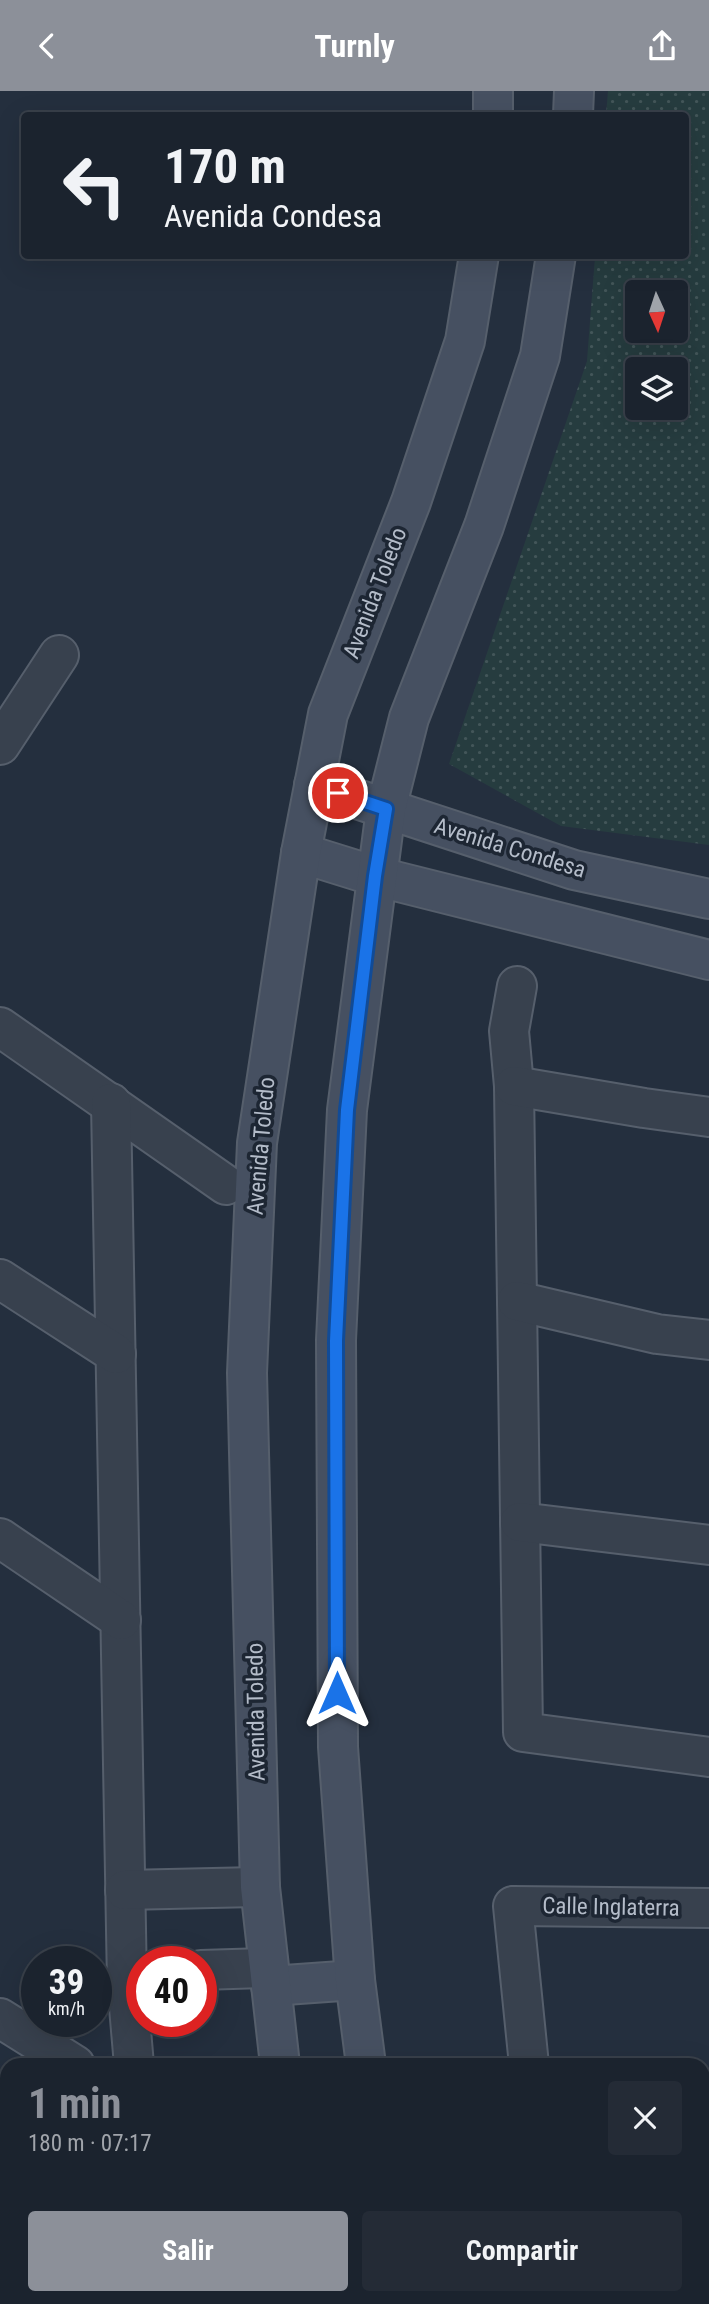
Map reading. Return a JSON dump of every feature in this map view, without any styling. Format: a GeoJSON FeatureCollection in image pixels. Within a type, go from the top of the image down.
{"type":"FeatureCollection","features":[{"type":"Feature","properties":{"kind":"street"},"geometry":{"type":"LineString","coordinates":[[493,91],[493,112]]}},
{"type":"Feature","properties":{"kind":"street"},"geometry":{"type":"LineString","coordinates":[[573,112],[574,91]]}},
{"type":"Feature","properties":{"kind":"street","name":"Avenida Toledo"},"geometry":{"type":"LineString","coordinates":[[278,2058],[260,1887],[247,1360],[257,1143],[301,853],[328,715],[411,502],[465,341],[478,259]]}},
{"type":"Feature","properties":{"kind":"street"},"geometry":{"type":"LineString","coordinates":[[365,2058],[355,1980],[338,1747],[336,1341],[347,1110],[375,876],[386,809],[409,718],[484,527],[540,356],[555,259]]}},
{"type":"Feature","properties":{"kind":"street"},"geometry":{"type":"LineString","coordinates":[[0,745],[59,655]]}},
{"type":"Feature","properties":{"kind":"street","name":"Avenida Condesa"},"geometry":{"type":"LineString","coordinates":[[314,785],[574,870],[709,899]]}},
{"type":"Feature","properties":{"kind":"street"},"geometry":{"type":"LineString","coordinates":[[301,853],[375,876],[709,960]]}},
{"type":"Feature","properties":{"kind":"street"},"geometry":{"type":"LineString","coordinates":[[517,986],[509,1031],[514,1086],[523,1732],[709,1757]]}},
{"type":"Feature","properties":{"kind":"street"},"geometry":{"type":"LineString","coordinates":[[0,1027],[226,1185]]}},
{"type":"Feature","properties":{"kind":"street"},"geometry":{"type":"LineString","coordinates":[[514,1086],[709,1117]]}},
{"type":"Feature","properties":{"kind":"street"},"geometry":{"type":"LineString","coordinates":[[111,1103],[125,1890],[131,1946]]}},
{"type":"Feature","properties":{"kind":"street"},"geometry":{"type":"LineString","coordinates":[[0,1279],[116,1354]]}},
{"type":"Feature","properties":{"kind":"street"},"geometry":{"type":"LineString","coordinates":[[517,1301],[657,1334],[709,1340]]}},
{"type":"Feature","properties":{"kind":"street"},"geometry":{"type":"LineString","coordinates":[[520,1522],[709,1545]]}},
{"type":"Feature","properties":{"kind":"street"},"geometry":{"type":"LineString","coordinates":[[0,1538],[121,1621]]}},
{"type":"Feature","properties":{"kind":"street"},"geometry":{"type":"LineString","coordinates":[[125,1890],[260,1887]]}},
{"type":"Feature","properties":{"kind":"street","name":"Calle Inglaterra"},"geometry":{"type":"LineString","coordinates":[[528,2058],[513,1906],[709,1908]]}},
{"type":"Feature","properties":{"kind":"street"},"geometry":{"type":"LineString","coordinates":[[217,1972],[270,1977],[355,1980]]}},
{"type":"Feature","properties":{"kind":"street"},"geometry":{"type":"LineString","coordinates":[[0,2018],[64,2058]]}},
{"type":"Feature","properties":{"kind":"street"},"geometry":{"type":"LineString","coordinates":[[134,2037],[134,2058]]}},
{"type":"Feature","properties":{"kind":"green space"},"geometry":{"type":"Polygon","coordinates":[[[608,91],[709,91],[709,845],[561,826],[449,764],[587,361],[595,259],[689,259],[689,112],[606,112],[608,91]]]}},
{"type":"Feature","properties":{"kind":"route"},"geometry":{"type":"LineString","coordinates":[[337,1693],[336,1341],[347,1110],[375,876],[386,809],[338,793]]}}]}
